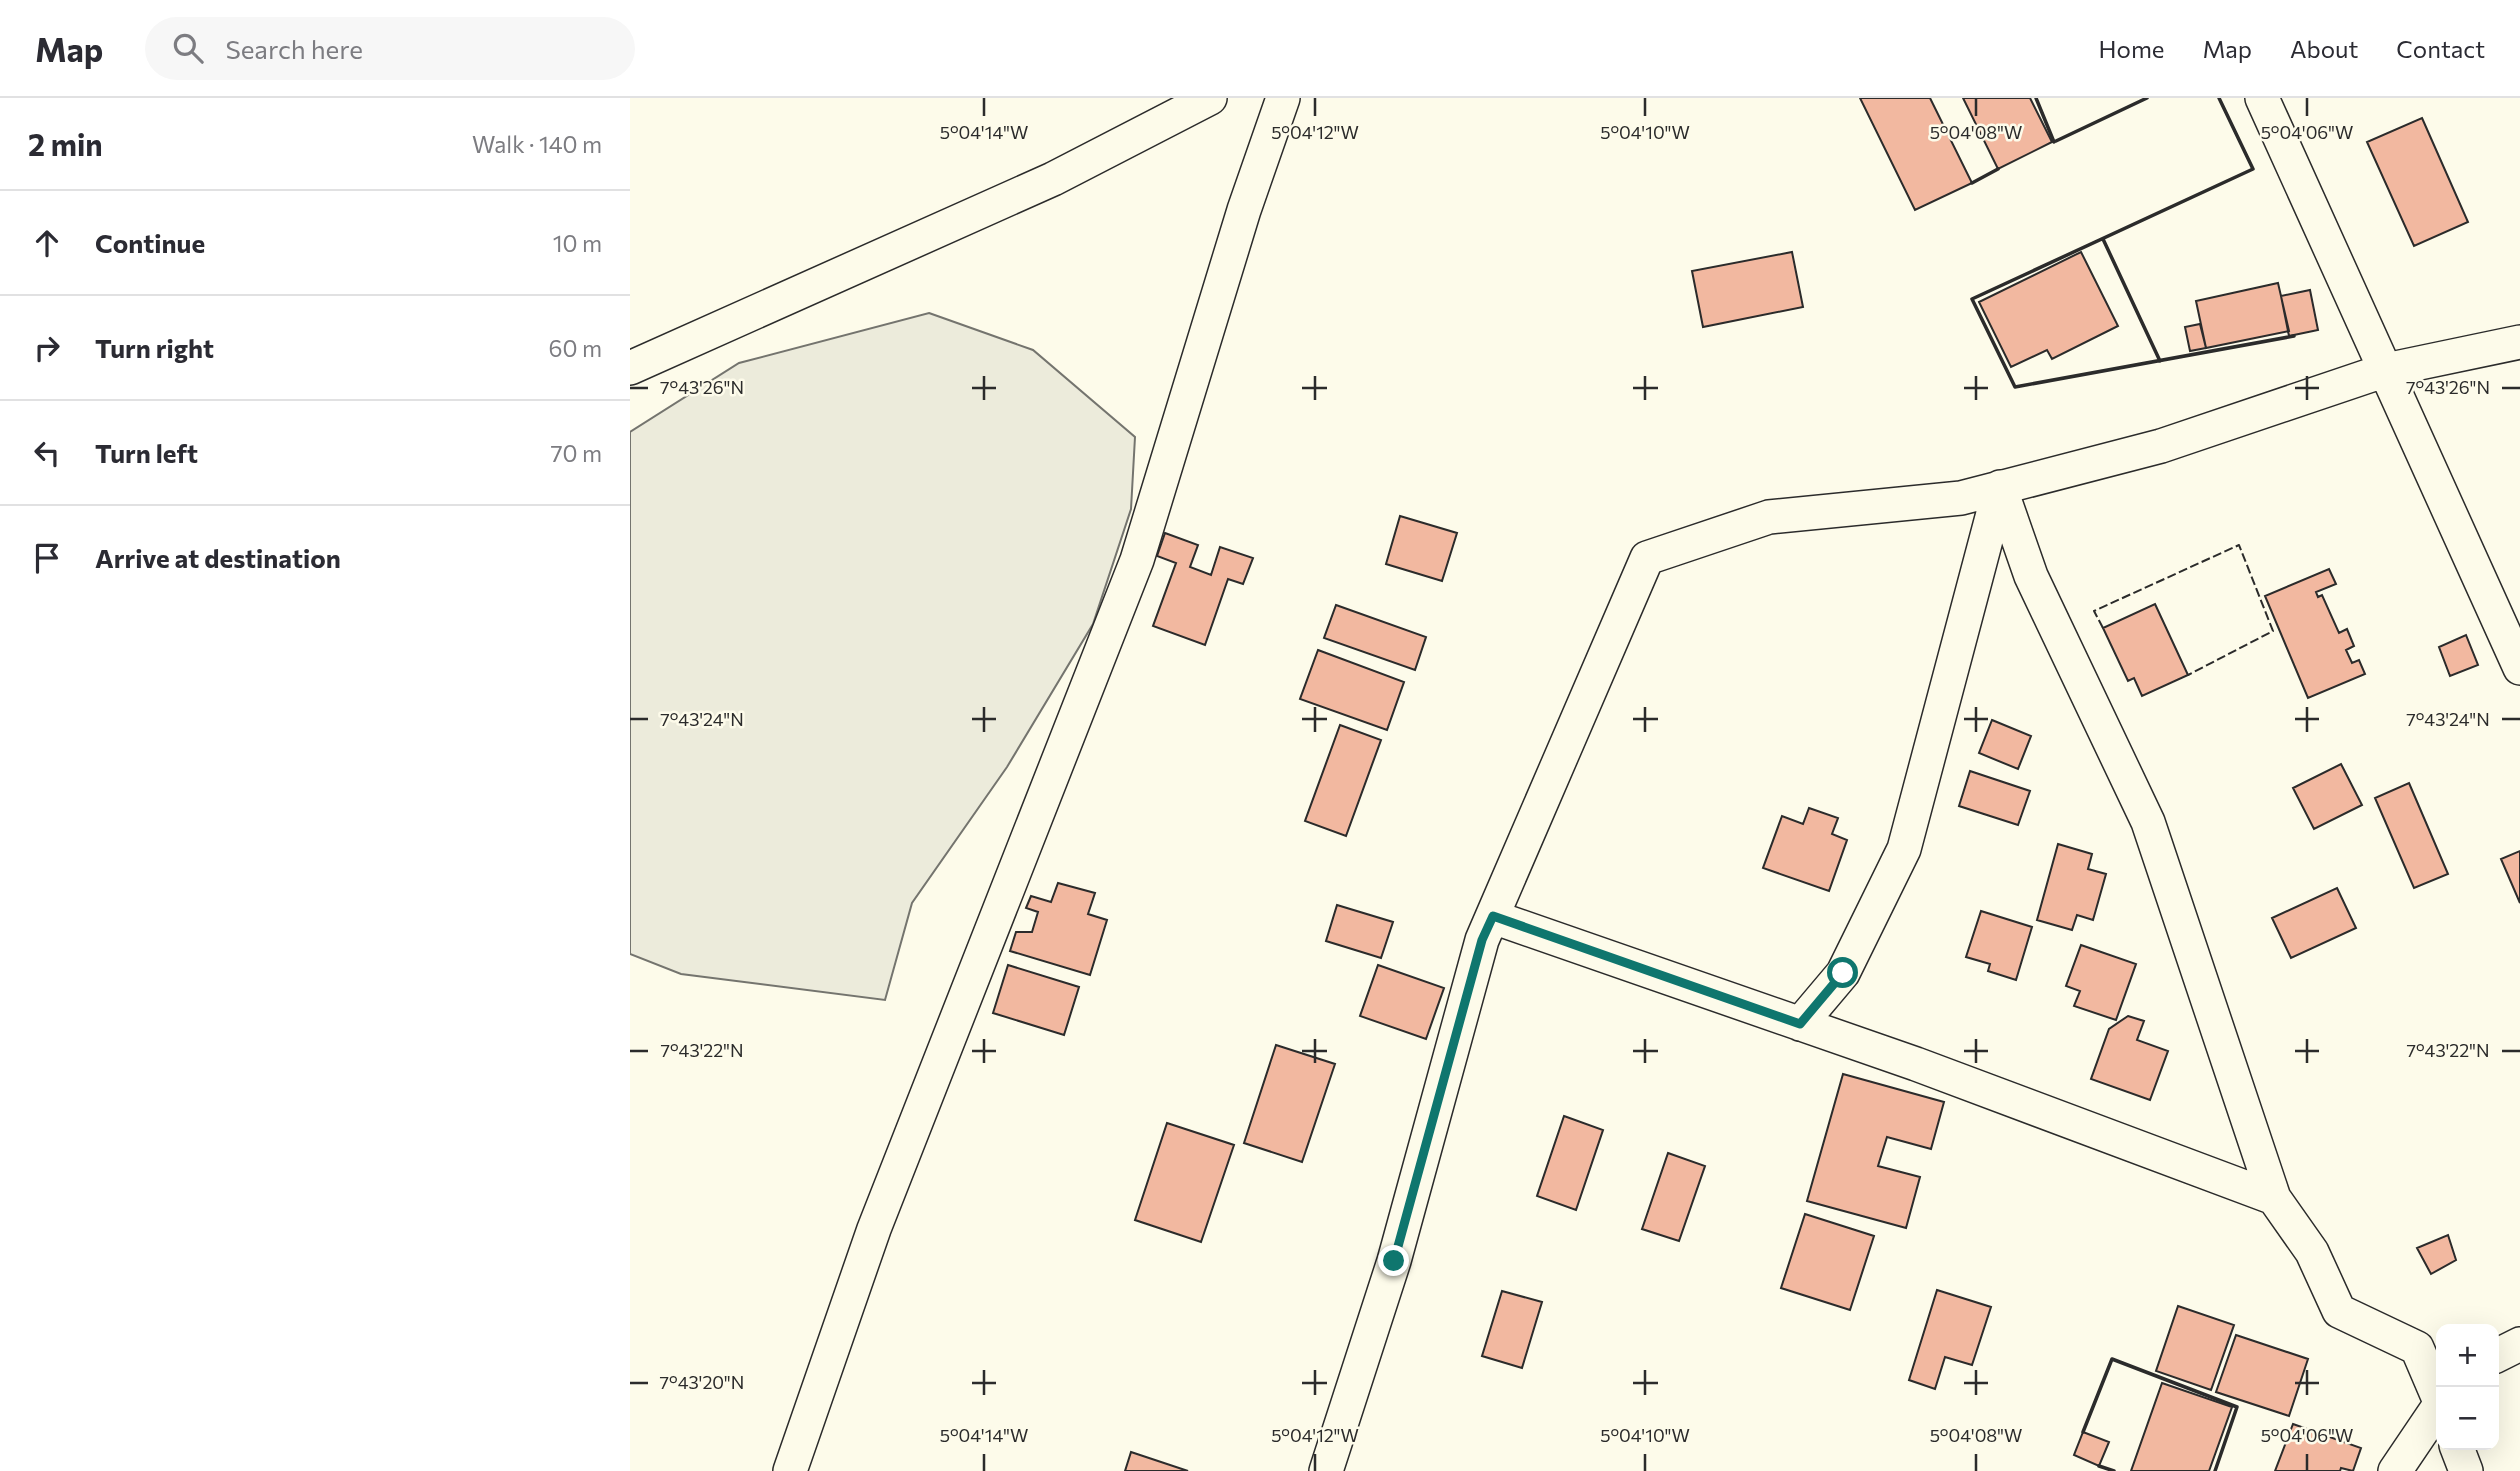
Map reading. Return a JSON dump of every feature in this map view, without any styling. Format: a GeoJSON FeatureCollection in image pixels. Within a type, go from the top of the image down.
{"type":"FeatureCollection","features":[{"type":"Feature","properties":{"kind":"street"},"geometry":{"type":"LineString","coordinates":[[630,368],[1053,179],[1210,98]]}},
{"type":"Feature","properties":{"kind":"street"},"geometry":{"type":"LineString","coordinates":[[790,1471],[874,1229],[1137,560],[1244,210],[1283,98]]}},
{"type":"Feature","properties":{"kind":"street"},"geometry":{"type":"LineString","coordinates":[[2262,98],[2520,668]]}},
{"type":"Feature","properties":{"kind":"street"},"geometry":{"type":"LineString","coordinates":[[1326,1471],[1394,1261],[1482,940],[1647,558],[1769,517],[1961,498],[2161,446],[2386,370],[2520,342]]}},
{"type":"Feature","properties":{"kind":"street"},"geometry":{"type":"LineString","coordinates":[[1800,1024],[1843,973],[1904,849],[2000,487]]}},
{"type":"Feature","properties":{"kind":"street"},"geometry":{"type":"LineString","coordinates":[[2000,487],[2031,576],[2148,822],[2274,1198],[2312,1252],[2339,1311],[2417,1348],[2436,1392]]}},
{"type":"Feature","properties":{"kind":"street"},"geometry":{"type":"LineString","coordinates":[[1493,916],[1800,1024],[2274,1198]]}},
{"type":"Feature","properties":{"kind":"street"},"geometry":{"type":"LineString","coordinates":[[2499,1354],[2520,1344]]}},
{"type":"Feature","properties":{"kind":"street"},"geometry":{"type":"LineString","coordinates":[[2395,1471],[2436,1410]]}},
{"type":"Feature","properties":{"kind":"street"},"geometry":{"type":"LineString","coordinates":[[2458,1450],[2466,1471]]}},
{"type":"Feature","properties":{"kind":"shaded area"},"geometry":{"type":"Polygon","coordinates":[[[929,313],[1033,350],[1135,437],[1131,509],[1093,624],[1007,767],[912,903],[885,1000],[681,974],[630,954],[630,432],[739,363],[929,313]]]}},
{"type":"Feature","properties":{"kind":"building"},"geometry":{"type":"Polygon","coordinates":[[[1860,98],[1930,98],[1972,183],[1915,210],[1860,98]]]}},
{"type":"Feature","properties":{"kind":"building"},"geometry":{"type":"Polygon","coordinates":[[[1963,98],[2030,98],[2052,142],[1998,169],[1963,98]]]}},
{"type":"Feature","properties":{"kind":"building"},"geometry":{"type":"Polygon","coordinates":[[[2422,118],[2468,222],[2414,246],[2367,142],[2422,118]]]}},
{"type":"Feature","properties":{"kind":"building"},"geometry":{"type":"Polygon","coordinates":[[[1792,252],[1803,307],[1703,327],[1692,271],[1792,252]]]}},
{"type":"Feature","properties":{"kind":"building"},"geometry":{"type":"Polygon","coordinates":[[[2081,252],[2118,326],[2052,359],[2047,350],[2011,367],[1979,302],[2081,252]]]}},
{"type":"Feature","properties":{"kind":"building"},"geometry":{"type":"Polygon","coordinates":[[[2278,283],[2289,331],[2206,348],[2196,301],[2278,283]]]}},
{"type":"Feature","properties":{"kind":"building"},"geometry":{"type":"Polygon","coordinates":[[[2310,290],[2318,330],[2289,336],[2281,296],[2310,290]]]}},
{"type":"Feature","properties":{"kind":"building"},"geometry":{"type":"Polygon","coordinates":[[[2200,324],[2206,348],[2190,351],[2185,327],[2200,324]]]}},
{"type":"Feature","properties":{"kind":"building"},"geometry":{"type":"Polygon","coordinates":[[[1400,516],[1457,533],[1442,581],[1386,564],[1400,516]]]}},
{"type":"Feature","properties":{"kind":"building"},"geometry":{"type":"Polygon","coordinates":[[[1165,533],[1198,545],[1190,567],[1211,575],[1220,547],[1253,558],[1243,584],[1228,579],[1205,645],[1153,626],[1176,563],[1157,556],[1165,533]]]}},
{"type":"Feature","properties":{"kind":"building"},"geometry":{"type":"Polygon","coordinates":[[[2329,569],[2336,584],[2316,592],[2318,597],[2322,595],[2339,633],[2347,629],[2354,646],[2346,650],[2352,663],[2359,660],[2365,674],[2308,698],[2265,596],[2329,569]]]}},
{"type":"Feature","properties":{"kind":"building"},"geometry":{"type":"Polygon","coordinates":[[[2155,604],[2188,675],[2142,696],[2134,678],[2128,681],[2103,628],[2155,604]]]}},
{"type":"Feature","properties":{"kind":"building"},"geometry":{"type":"Polygon","coordinates":[[[1336,605],[1426,637],[1415,670],[1324,638],[1336,605]]]}},
{"type":"Feature","properties":{"kind":"building"},"geometry":{"type":"Polygon","coordinates":[[[2466,635],[2478,665],[2450,676],[2439,647],[2466,635]]]}},
{"type":"Feature","properties":{"kind":"building"},"geometry":{"type":"Polygon","coordinates":[[[1318,650],[1404,682],[1387,730],[1300,699],[1318,650]]]}},
{"type":"Feature","properties":{"kind":"building"},"geometry":{"type":"Polygon","coordinates":[[[1992,720],[2031,736],[2018,769],[1979,753],[1992,720]]]}},
{"type":"Feature","properties":{"kind":"building"},"geometry":{"type":"Polygon","coordinates":[[[1340,725],[1381,740],[1346,836],[1305,821],[1340,725]]]}},
{"type":"Feature","properties":{"kind":"building"},"geometry":{"type":"Polygon","coordinates":[[[2341,764],[2362,805],[2314,829],[2293,788],[2341,764]]]}},
{"type":"Feature","properties":{"kind":"building"},"geometry":{"type":"Polygon","coordinates":[[[1970,771],[2030,791],[2018,825],[1959,806],[1970,771]]]}},
{"type":"Feature","properties":{"kind":"building"},"geometry":{"type":"Polygon","coordinates":[[[2409,783],[2448,874],[2414,888],[2375,798],[2409,783]]]}},
{"type":"Feature","properties":{"kind":"building"},"geometry":{"type":"Polygon","coordinates":[[[1809,808],[1838,818],[1832,834],[1847,840],[1829,891],[1763,868],[1782,816],[1803,824],[1809,808]]]}},
{"type":"Feature","properties":{"kind":"building"},"geometry":{"type":"Polygon","coordinates":[[[2058,844],[2092,854],[2088,869],[2106,874],[2093,920],[2077,915],[2072,930],[2037,920],[2058,844]]]}},
{"type":"Feature","properties":{"kind":"building"},"geometry":{"type":"Polygon","coordinates":[[[2520,851],[2520,903],[2501,859],[2520,851]]]}},
{"type":"Feature","properties":{"kind":"building"},"geometry":{"type":"Polygon","coordinates":[[[1058,883],[1095,893],[1088,914],[1107,920],[1090,975],[1010,951],[1016,932],[1032,932],[1038,912],[1026,908],[1031,896],[1051,902],[1058,883]]]}},
{"type":"Feature","properties":{"kind":"building"},"geometry":{"type":"Polygon","coordinates":[[[2337,888],[2356,928],[2291,958],[2272,918],[2337,888]]]}},
{"type":"Feature","properties":{"kind":"building"},"geometry":{"type":"Polygon","coordinates":[[[1337,905],[1393,922],[1381,958],[1326,941],[1337,905]]]}},
{"type":"Feature","properties":{"kind":"building"},"geometry":{"type":"Polygon","coordinates":[[[1981,911],[2032,927],[2016,980],[1988,971],[1990,964],[1966,957],[1981,911]]]}},
{"type":"Feature","properties":{"kind":"building"},"geometry":{"type":"Polygon","coordinates":[[[2081,945],[2136,964],[2116,1020],[2074,1006],[2080,991],[2066,986],[2081,945]]]}},
{"type":"Feature","properties":{"kind":"building"},"geometry":{"type":"Polygon","coordinates":[[[1008,965],[1079,987],[1064,1035],[993,1013],[1008,965]]]}},
{"type":"Feature","properties":{"kind":"building"},"geometry":{"type":"Polygon","coordinates":[[[1378,965],[1444,988],[1426,1039],[1360,1016],[1378,965]]]}},
{"type":"Feature","properties":{"kind":"building"},"geometry":{"type":"Polygon","coordinates":[[[2128,1016],[2144,1021],[2137,1040],[2168,1051],[2150,1100],[2091,1079],[2109,1029],[2128,1016]]]}},
{"type":"Feature","properties":{"kind":"building"},"geometry":{"type":"Polygon","coordinates":[[[1276,1045],[1335,1064],[1302,1162],[1244,1143],[1276,1045]]]}},
{"type":"Feature","properties":{"kind":"building"},"geometry":{"type":"Polygon","coordinates":[[[1843,1074],[1944,1102],[1931,1149],[1887,1137],[1878,1166],[1920,1177],[1906,1228],[1807,1201],[1843,1074]]]}},
{"type":"Feature","properties":{"kind":"building"},"geometry":{"type":"Polygon","coordinates":[[[1564,1116],[1603,1130],[1576,1210],[1537,1196],[1564,1116]]]}},
{"type":"Feature","properties":{"kind":"building"},"geometry":{"type":"Polygon","coordinates":[[[1167,1123],[1234,1145],[1201,1242],[1135,1220],[1167,1123]]]}},
{"type":"Feature","properties":{"kind":"building"},"geometry":{"type":"Polygon","coordinates":[[[1668,1153],[1705,1166],[1679,1241],[1642,1229],[1668,1153]]]}},
{"type":"Feature","properties":{"kind":"building"},"geometry":{"type":"Polygon","coordinates":[[[1805,1214],[1874,1236],[1850,1310],[1781,1288],[1805,1214]]]}},
{"type":"Feature","properties":{"kind":"building"},"geometry":{"type":"Polygon","coordinates":[[[2448,1235],[2456,1260],[2431,1274],[2417,1248],[2448,1235]]]}},
{"type":"Feature","properties":{"kind":"building"},"geometry":{"type":"Polygon","coordinates":[[[1937,1290],[1991,1307],[1972,1365],[1945,1357],[1935,1389],[1909,1380],[1937,1290]]]}},
{"type":"Feature","properties":{"kind":"building"},"geometry":{"type":"Polygon","coordinates":[[[1502,1291],[1542,1302],[1522,1368],[1482,1356],[1502,1291]]]}},
{"type":"Feature","properties":{"kind":"building"},"geometry":{"type":"Polygon","coordinates":[[[2178,1306],[2234,1325],[2211,1390],[2156,1371],[2178,1306]]]}},
{"type":"Feature","properties":{"kind":"building"},"geometry":{"type":"Polygon","coordinates":[[[2236,1335],[2308,1359],[2289,1416],[2216,1392],[2236,1335]]]}},
{"type":"Feature","properties":{"kind":"building"},"geometry":{"type":"Polygon","coordinates":[[[2162,1383],[2232,1407],[2209,1471],[2131,1471],[2162,1383]]]}},
{"type":"Feature","properties":{"kind":"building"},"geometry":{"type":"Polygon","coordinates":[[[2293,1424],[2361,1448],[2353,1471],[2341,1468],[2340,1471],[2275,1471],[2293,1424]]]}},
{"type":"Feature","properties":{"kind":"building"},"geometry":{"type":"Polygon","coordinates":[[[2083,1432],[2109,1442],[2099,1466],[2074,1455],[2083,1432]]]}},
{"type":"Feature","properties":{"kind":"building"},"geometry":{"type":"Polygon","coordinates":[[[1131,1452],[1188,1471],[1125,1471],[1131,1452]]]}},
{"type":"Feature","properties":{"kind":"fence"},"geometry":{"type":"LineString","coordinates":[[2103,628],[2094,611],[2239,545],[2273,631],[2188,675]]}},
{"type":"Feature","properties":{"kind":"wall"},"geometry":{"type":"LineString","coordinates":[[2036,98],[2054,142]]}},
{"type":"Feature","properties":{"kind":"wall"},"geometry":{"type":"LineString","coordinates":[[2056,141],[2147,98]]}},
{"type":"Feature","properties":{"kind":"wall"},"geometry":{"type":"LineString","coordinates":[[2219,98],[2253,169],[1972,299],[2015,387],[2294,336]]}},
{"type":"Feature","properties":{"kind":"wall"},"geometry":{"type":"LineString","coordinates":[[1972,183],[1998,169]]}},
{"type":"Feature","properties":{"kind":"wall"},"geometry":{"type":"LineString","coordinates":[[2103,239],[2160,361]]}},
{"type":"Feature","properties":{"kind":"wall"},"geometry":{"type":"LineString","coordinates":[[2083,1432],[2112,1359],[2237,1407],[2215,1471]]}},
{"type":"Feature","properties":{"kind":"wall"},"geometry":{"type":"LineString","coordinates":[[2099,1466],[2114,1471]]}},
{"type":"Feature","properties":{"kind":"route"},"geometry":{"type":"LineString","coordinates":[[1394,1261],[1482,940],[1493,916],[1800,1024],[1843,973]]}}]}
